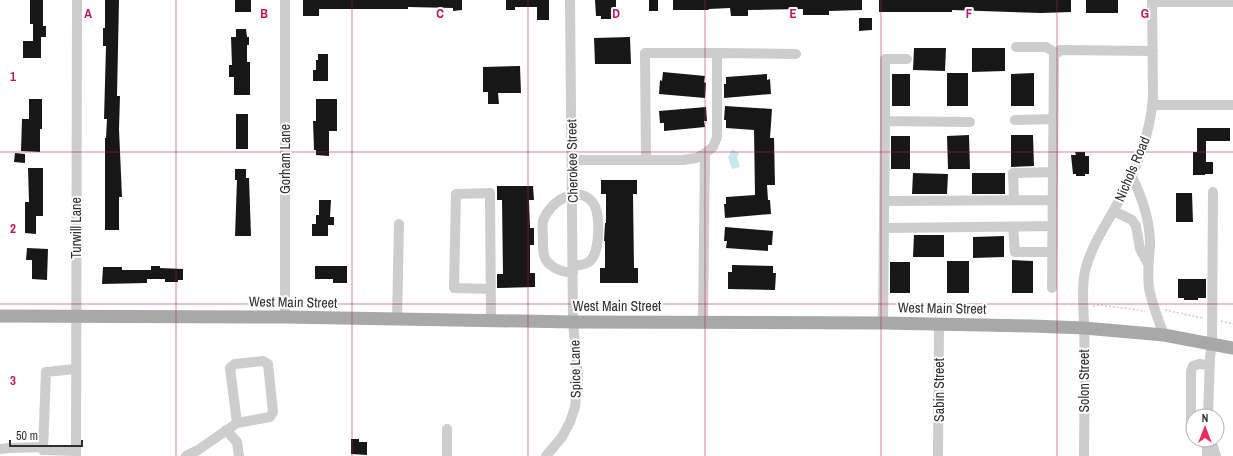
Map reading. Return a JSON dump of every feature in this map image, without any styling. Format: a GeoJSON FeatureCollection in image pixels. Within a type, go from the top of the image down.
{"type":"FeatureCollection","features":[{"type":"Feature","properties":{"kind":"main road","name":"West Main Street"},"geometry":{"type":"LineString","coordinates":[[0,316],[285,317],[573,322],[884,323],[1032,326],[1084,328],[1164,335],[1233,348]]}},
{"type":"Feature","properties":{"kind":"street","name":"Turwill Lane"},"geometry":{"type":"LineString","coordinates":[[75,453],[77,0]]}},
{"type":"Feature","properties":{"kind":"street","name":"Gorham Lane"},"geometry":{"type":"LineString","coordinates":[[285,0],[285,317]]}},
{"type":"Feature","properties":{"kind":"street","name":"Cherokee Street"},"geometry":{"type":"LineString","coordinates":[[570,0],[573,322]]}},
{"type":"Feature","properties":{"kind":"street"},"geometry":{"type":"LineString","coordinates":[[1152,1],[1233,2]]}},
{"type":"Feature","properties":{"kind":"street","name":"Nichols Road"},"geometry":{"type":"LineString","coordinates":[[1083,307],[1085,271],[1089,259],[1100,234],[1132,177],[1147,134],[1152,105],[1152,1]]}},
{"type":"Feature","properties":{"kind":"street"},"geometry":{"type":"LineString","coordinates":[[1016,47],[1046,47],[1056,52],[1060,50],[1153,51]]}},
{"type":"Feature","properties":{"kind":"street"},"geometry":{"type":"LineString","coordinates":[[1052,288],[1054,56],[1056,52]]}},
{"type":"Feature","properties":{"kind":"street"},"geometry":{"type":"LineString","coordinates":[[646,160],[645,53],[796,54]]}},
{"type":"Feature","properties":{"kind":"street"},"geometry":{"type":"LineString","coordinates":[[572,160],[683,160],[696,158],[705,153],[713,147],[717,137],[717,53]]}},
{"type":"Feature","properties":{"kind":"street"},"geometry":{"type":"LineString","coordinates":[[884,323],[885,59],[907,59]]}},
{"type":"Feature","properties":{"kind":"street"},"geometry":{"type":"LineString","coordinates":[[1152,105],[1233,105]]}},
{"type":"Feature","properties":{"kind":"street"},"geometry":{"type":"LineString","coordinates":[[1016,120],[1053,120]]}},
{"type":"Feature","properties":{"kind":"street"},"geometry":{"type":"LineString","coordinates":[[885,121],[970,122]]}},
{"type":"Feature","properties":{"kind":"street"},"geometry":{"type":"LineString","coordinates":[[703,322],[705,153]]}},
{"type":"Feature","properties":{"kind":"street"},"geometry":{"type":"LineString","coordinates":[[1014,200],[1013,173],[1053,172]]}},
{"type":"Feature","properties":{"kind":"street"},"geometry":{"type":"LineString","coordinates":[[1132,177],[1146,211],[1150,234],[1148,264],[1149,287],[1152,302],[1164,335]]}},
{"type":"Feature","properties":{"kind":"street"},"geometry":{"type":"LineString","coordinates":[[1208,408],[1209,365],[1212,344],[1213,192]]}},
{"type":"Feature","properties":{"kind":"street"},"geometry":{"type":"LineString","coordinates":[[490,289],[454,288],[456,194],[490,193],[491,320]]}},
{"type":"Feature","properties":{"kind":"street"},"geometry":{"type":"LineString","coordinates":[[572,194],[586,196],[594,204],[598,228],[597,244],[591,261],[573,270],[564,272],[555,268],[548,262],[544,254],[542,234],[543,221],[549,210],[556,202],[572,194]]}},
{"type":"Feature","properties":{"kind":"street"},"geometry":{"type":"LineString","coordinates":[[884,201],[1052,200]]}},
{"type":"Feature","properties":{"kind":"street"},"geometry":{"type":"LineString","coordinates":[[1114,211],[1132,220],[1136,226],[1140,249],[1148,264]]}},
{"type":"Feature","properties":{"kind":"street"},"geometry":{"type":"LineString","coordinates":[[397,319],[399,224]]}},
{"type":"Feature","properties":{"kind":"street"},"geometry":{"type":"LineString","coordinates":[[884,228],[1052,226]]}},
{"type":"Feature","properties":{"kind":"street"},"geometry":{"type":"LineString","coordinates":[[1013,227],[1014,252],[1052,252]]}},
{"type":"Feature","properties":{"kind":"street","name":"Solon Street"},"geometry":{"type":"LineString","coordinates":[[1083,307],[1084,456]]}},
{"type":"Feature","properties":{"kind":"street","name":"Spice Lane"},"geometry":{"type":"LineString","coordinates":[[546,456],[562,437],[576,407],[578,379],[573,322]]}},
{"type":"Feature","properties":{"kind":"street","name":"Sabin Street"},"geometry":{"type":"LineString","coordinates":[[938,456],[939,324]]}},
{"type":"Feature","properties":{"kind":"street"},"geometry":{"type":"LineString","coordinates":[[186,456],[197,454],[236,423],[270,417],[274,412],[268,364],[262,361],[235,364],[230,368],[236,423]]}},
{"type":"Feature","properties":{"kind":"street"},"geometry":{"type":"LineString","coordinates":[[1191,408],[1191,371],[1193,366],[1199,364],[1209,365]]}},
{"type":"Feature","properties":{"kind":"street"},"geometry":{"type":"LineString","coordinates":[[43,448],[46,372],[75,369]]}},
{"type":"Feature","properties":{"kind":"street"},"geometry":{"type":"LineString","coordinates":[[447,429],[447,456]]}},
{"type":"Feature","properties":{"kind":"street"},"geometry":{"type":"LineString","coordinates":[[226,430],[236,442],[239,456]]}},
{"type":"Feature","properties":{"kind":"street"},"geometry":{"type":"LineString","coordinates":[[0,449],[43,448],[43,450],[75,453]]}},
{"type":"Feature","properties":{"kind":"water"},"geometry":{"type":"Polygon","coordinates":[[[732,149],[739,153],[737,157],[740,167],[732,169],[728,157],[732,149]]]}},
{"type":"Feature","properties":{"kind":"building"},"geometry":{"type":"Polygon","coordinates":[[[30,0],[43,0],[43,26],[46,26],[46,37],[41,37],[41,58],[23,58],[23,41],[33,41],[33,24],[30,24],[30,0]]]}},
{"type":"Feature","properties":{"kind":"building"},"geometry":{"type":"Polygon","coordinates":[[[105,0],[119,0],[117,96],[120,96],[119,129],[122,197],[119,197],[119,230],[105,230],[105,138],[107,119],[104,119],[106,46],[103,46],[103,28],[105,28],[105,0]]]}},
{"type":"Feature","properties":{"kind":"building"},"geometry":{"type":"Polygon","coordinates":[[[235,0],[251,0],[251,12],[235,12],[235,0]]]}},
{"type":"Feature","properties":{"kind":"building"},"geometry":{"type":"Polygon","coordinates":[[[303,0],[408,0],[408,9],[319,9],[319,16],[303,16],[303,0]]]}},
{"type":"Feature","properties":{"kind":"building"},"geometry":{"type":"Polygon","coordinates":[[[408,0],[462,0],[462,10],[453,11],[453,8],[408,7],[408,0]]]}},
{"type":"Feature","properties":{"kind":"building"},"geometry":{"type":"Polygon","coordinates":[[[506,0],[549,0],[549,20],[537,20],[537,7],[515,7],[515,10],[506,10],[506,0]]]}},
{"type":"Feature","properties":{"kind":"building"},"geometry":{"type":"Polygon","coordinates":[[[595,0],[616,0],[616,10],[611,10],[611,19],[601,19],[601,16],[596,16],[595,0]]]}},
{"type":"Feature","properties":{"kind":"building"},"geometry":{"type":"Polygon","coordinates":[[[649,0],[658,0],[658,11],[649,11],[649,0]]]}},
{"type":"Feature","properties":{"kind":"building"},"geometry":{"type":"Polygon","coordinates":[[[673,0],[862,0],[862,10],[829,11],[829,15],[803,15],[803,9],[748,10],[748,16],[731,16],[730,8],[708,10],[673,10],[673,0]]]}},
{"type":"Feature","properties":{"kind":"building"},"geometry":{"type":"Polygon","coordinates":[[[879,0],[1071,0],[1071,12],[1041,13],[952,10],[952,12],[879,12],[879,0]]]}},
{"type":"Feature","properties":{"kind":"building"},"geometry":{"type":"Polygon","coordinates":[[[1086,0],[1118,0],[1118,13],[1086,13],[1086,0]]]}},
{"type":"Feature","properties":{"kind":"building"},"geometry":{"type":"Polygon","coordinates":[[[859,18],[872,18],[872,30],[859,31],[859,18]]]}},
{"type":"Feature","properties":{"kind":"building"},"geometry":{"type":"Polygon","coordinates":[[[236,29],[246,29],[247,37],[249,37],[249,45],[247,45],[247,62],[250,62],[250,95],[234,95],[234,77],[229,77],[229,65],[232,65],[231,37],[236,37],[236,29]]]}},
{"type":"Feature","properties":{"kind":"building"},"geometry":{"type":"Polygon","coordinates":[[[630,37],[631,64],[595,64],[594,38],[630,37]]]}},
{"type":"Feature","properties":{"kind":"building"},"geometry":{"type":"Polygon","coordinates":[[[914,48],[946,48],[945,71],[913,70],[914,48]]]}},
{"type":"Feature","properties":{"kind":"building"},"geometry":{"type":"Polygon","coordinates":[[[972,48],[1005,48],[1005,71],[972,72],[972,48]]]}},
{"type":"Feature","properties":{"kind":"building"},"geometry":{"type":"Polygon","coordinates":[[[318,54],[328,54],[328,81],[313,81],[313,70],[316,70],[316,60],[318,60],[318,54]]]}},
{"type":"Feature","properties":{"kind":"building"},"geometry":{"type":"Polygon","coordinates":[[[520,66],[521,93],[498,93],[499,104],[488,104],[488,92],[483,92],[483,67],[520,66]]]}},
{"type":"Feature","properties":{"kind":"building"},"geometry":{"type":"Polygon","coordinates":[[[663,72],[705,76],[705,98],[659,94],[660,80],[662,81],[663,72]]]}},
{"type":"Feature","properties":{"kind":"building"},"geometry":{"type":"Polygon","coordinates":[[[947,73],[968,73],[968,106],[947,106],[947,73]]]}},
{"type":"Feature","properties":{"kind":"building"},"geometry":{"type":"Polygon","coordinates":[[[1034,73],[1034,106],[1011,106],[1011,74],[1034,73]]]}},
{"type":"Feature","properties":{"kind":"building"},"geometry":{"type":"Polygon","coordinates":[[[767,74],[767,80],[770,79],[771,94],[724,98],[724,84],[726,84],[726,77],[767,74]]]}},
{"type":"Feature","properties":{"kind":"building"},"geometry":{"type":"Polygon","coordinates":[[[892,74],[910,74],[910,106],[892,106],[892,74]]]}},
{"type":"Feature","properties":{"kind":"building"},"geometry":{"type":"Polygon","coordinates":[[[29,99],[42,99],[40,152],[21,151],[22,119],[29,119],[29,99]]]}},
{"type":"Feature","properties":{"kind":"building"},"geometry":{"type":"Polygon","coordinates":[[[316,99],[337,99],[337,131],[329,131],[329,156],[316,155],[316,150],[314,150],[313,121],[316,121],[316,99]]]}},
{"type":"Feature","properties":{"kind":"building"},"geometry":{"type":"Polygon","coordinates":[[[725,106],[772,109],[770,138],[774,138],[775,185],[767,185],[771,214],[725,218],[724,204],[726,204],[726,197],[755,195],[754,130],[726,128],[726,120],[724,120],[725,106]]]}},
{"type":"Feature","properties":{"kind":"building"},"geometry":{"type":"Polygon","coordinates":[[[706,107],[707,121],[704,121],[705,127],[664,131],[664,123],[660,123],[659,111],[706,107]]]}},
{"type":"Feature","properties":{"kind":"building"},"geometry":{"type":"Polygon","coordinates":[[[236,114],[248,114],[248,149],[236,149],[236,114]]]}},
{"type":"Feature","properties":{"kind":"building"},"geometry":{"type":"Polygon","coordinates":[[[1197,128],[1230,128],[1230,141],[1206,141],[1206,162],[1213,162],[1213,174],[1193,175],[1193,152],[1197,152],[1197,128]]]}},
{"type":"Feature","properties":{"kind":"building"},"geometry":{"type":"Polygon","coordinates":[[[969,135],[970,169],[948,169],[947,136],[969,135]]]}},
{"type":"Feature","properties":{"kind":"building"},"geometry":{"type":"Polygon","coordinates":[[[1011,135],[1033,135],[1034,166],[1011,167],[1011,135]]]}},
{"type":"Feature","properties":{"kind":"building"},"geometry":{"type":"Polygon","coordinates":[[[891,136],[910,136],[910,169],[891,169],[891,136]]]}},
{"type":"Feature","properties":{"kind":"building"},"geometry":{"type":"Polygon","coordinates":[[[1075,152],[1085,152],[1085,156],[1089,156],[1089,174],[1085,174],[1085,176],[1076,176],[1076,174],[1073,174],[1071,155],[1076,155],[1075,152]]]}},
{"type":"Feature","properties":{"kind":"building"},"geometry":{"type":"Polygon","coordinates":[[[15,153],[25,154],[25,163],[14,162],[15,153]]]}},
{"type":"Feature","properties":{"kind":"building"},"geometry":{"type":"Polygon","coordinates":[[[28,168],[43,168],[43,216],[36,216],[36,234],[25,233],[25,202],[29,202],[28,168]]]}},
{"type":"Feature","properties":{"kind":"building"},"geometry":{"type":"Polygon","coordinates":[[[235,169],[246,169],[246,178],[249,178],[251,236],[235,236],[237,180],[235,180],[235,169]]]}},
{"type":"Feature","properties":{"kind":"building"},"geometry":{"type":"Polygon","coordinates":[[[913,173],[948,174],[947,194],[912,194],[913,173]]]}},
{"type":"Feature","properties":{"kind":"building"},"geometry":{"type":"Polygon","coordinates":[[[972,173],[1005,173],[1005,194],[972,194],[972,173]]]}},
{"type":"Feature","properties":{"kind":"building"},"geometry":{"type":"Polygon","coordinates":[[[601,180],[637,180],[637,194],[633,194],[634,268],[638,268],[638,283],[600,283],[600,268],[605,268],[604,241],[606,223],[606,194],[601,194],[601,180]]]}},
{"type":"Feature","properties":{"kind":"building"},"geometry":{"type":"Polygon","coordinates":[[[497,186],[533,186],[534,200],[529,200],[530,228],[534,228],[534,245],[530,245],[530,273],[535,273],[535,287],[497,288],[497,274],[503,274],[502,200],[497,200],[497,186]]]}},
{"type":"Feature","properties":{"kind":"building"},"geometry":{"type":"Polygon","coordinates":[[[1176,193],[1192,193],[1193,222],[1176,222],[1176,193]]]}},
{"type":"Feature","properties":{"kind":"building"},"geometry":{"type":"Polygon","coordinates":[[[319,200],[331,200],[330,217],[334,217],[334,225],[328,225],[328,236],[312,236],[312,224],[316,224],[316,215],[319,215],[319,200]]]}},
{"type":"Feature","properties":{"kind":"building"},"geometry":{"type":"Polygon","coordinates":[[[725,227],[773,231],[772,245],[768,245],[768,251],[726,248],[727,241],[724,241],[725,227]]]}},
{"type":"Feature","properties":{"kind":"building"},"geometry":{"type":"Polygon","coordinates":[[[914,235],[944,235],[944,257],[913,257],[914,235]]]}},
{"type":"Feature","properties":{"kind":"building"},"geometry":{"type":"Polygon","coordinates":[[[1004,236],[1004,257],[973,258],[973,237],[1004,236]]]}},
{"type":"Feature","properties":{"kind":"building"},"geometry":{"type":"Polygon","coordinates":[[[27,248],[48,249],[47,280],[32,279],[32,260],[26,260],[27,248]]]}},
{"type":"Feature","properties":{"kind":"building"},"geometry":{"type":"Polygon","coordinates":[[[1012,260],[1033,261],[1033,293],[1012,293],[1012,260]]]}},
{"type":"Feature","properties":{"kind":"building"},"geometry":{"type":"Polygon","coordinates":[[[947,261],[969,261],[969,293],[947,293],[947,261]]]}},
{"type":"Feature","properties":{"kind":"building"},"geometry":{"type":"Polygon","coordinates":[[[890,262],[910,262],[910,293],[890,293],[890,262]]]}},
{"type":"Feature","properties":{"kind":"building"},"geometry":{"type":"Polygon","coordinates":[[[732,265],[773,266],[773,273],[776,273],[775,290],[728,289],[728,272],[732,272],[732,265]]]}},
{"type":"Feature","properties":{"kind":"building"},"geometry":{"type":"Polygon","coordinates":[[[151,266],[183,269],[183,280],[178,280],[178,282],[165,282],[165,279],[147,279],[147,283],[102,284],[103,267],[122,267],[122,270],[151,270],[151,266]]]}},
{"type":"Feature","properties":{"kind":"building"},"geometry":{"type":"Polygon","coordinates":[[[315,266],[347,266],[347,283],[333,283],[333,279],[315,279],[315,266]]]}},
{"type":"Feature","properties":{"kind":"building"},"geometry":{"type":"Polygon","coordinates":[[[1178,279],[1206,279],[1206,298],[1198,298],[1198,300],[1184,300],[1184,298],[1178,298],[1178,279]]]}},
{"type":"Feature","properties":{"kind":"building"},"geometry":{"type":"Polygon","coordinates":[[[351,439],[359,439],[359,442],[367,442],[367,455],[351,454],[351,439]]]}}]}
